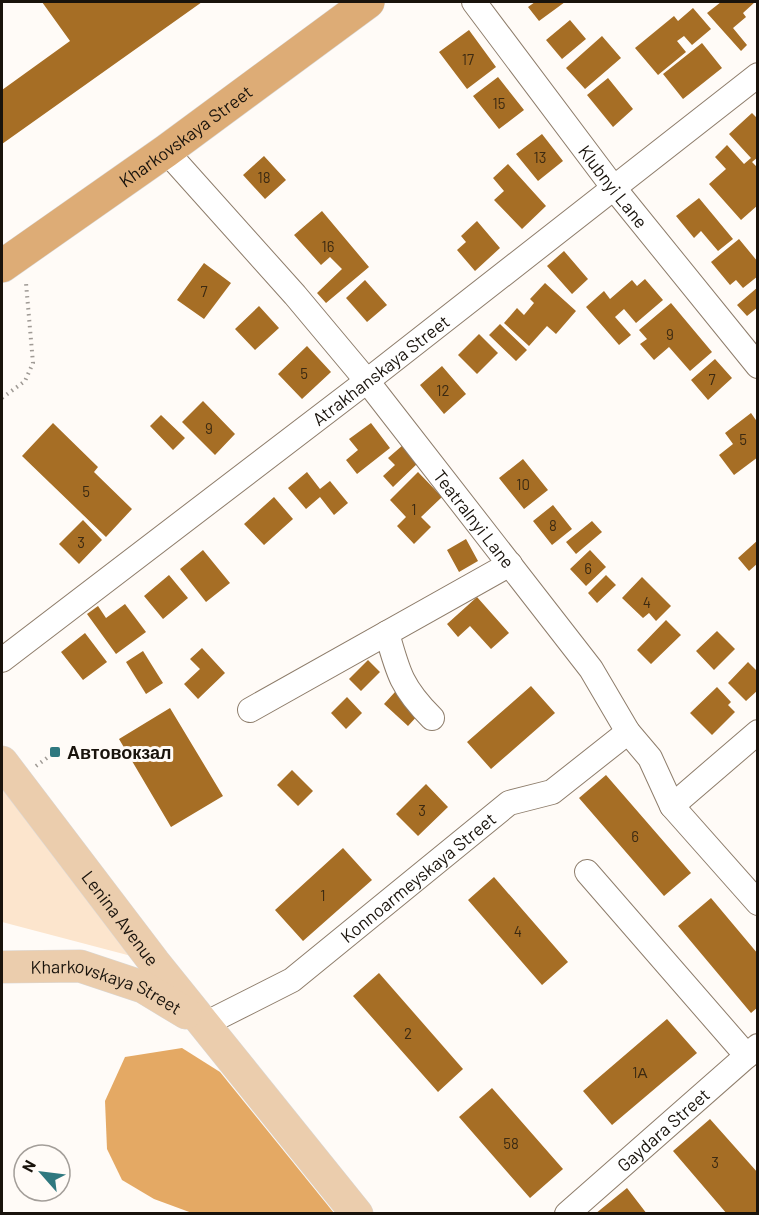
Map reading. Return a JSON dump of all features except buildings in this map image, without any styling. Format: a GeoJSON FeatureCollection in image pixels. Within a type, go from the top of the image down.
{"type":"FeatureCollection","features":[{"type":"Feature","properties":{"kind":"highway","name":"Kharkovskaya Street"},"geometry":{"type":"LineString","coordinates":[[12,258],[166,151],[368,2]]}},
{"type":"Feature","properties":{"kind":"main road","name":"Lenina Avenue"},"geometry":{"type":"LineString","coordinates":[[2,762],[154,962],[357,1214]]}},
{"type":"Feature","properties":{"kind":"main road","name":"Kharkovskaya Street"},"geometry":{"type":"LineString","coordinates":[[2,967],[80,966],[143,987],[205,1024]]}},
{"type":"Feature","properties":{"kind":"street","name":"Klubnyi Lane"},"geometry":{"type":"LineString","coordinates":[[474,2],[613,187],[758,366]]}},
{"type":"Feature","properties":{"kind":"street","name":"Atrakhanskaya Street"},"geometry":{"type":"LineString","coordinates":[[2,660],[367,381],[758,75]]}},
{"type":"Feature","properties":{"kind":"street","name":"Teatralnyi Lane"},"geometry":{"type":"LineString","coordinates":[[166,151],[296,295],[367,381],[591,669],[628,732],[650,758],[672,806],[758,903]]}},
{"type":"Feature","properties":{"kind":"street"},"geometry":{"type":"LineString","coordinates":[[250,710],[510,564]]}},
{"type":"Feature","properties":{"kind":"street"},"geometry":{"type":"LineString","coordinates":[[387,633],[399,675],[414,700],[432,718]]}},
{"type":"Feature","properties":{"kind":"street","name":"Konnoarmeyskaya Street"},"geometry":{"type":"LineString","coordinates":[[205,1024],[292,980],[510,803],[552,792],[628,732]]}},
{"type":"Feature","properties":{"kind":"street"},"geometry":{"type":"LineString","coordinates":[[672,806],[758,732]]}},
{"type":"Feature","properties":{"kind":"street"},"geometry":{"type":"LineString","coordinates":[[587,872],[752,1051]]}},
{"type":"Feature","properties":{"kind":"street","name":"Gaydara Street"},"geometry":{"type":"LineString","coordinates":[[567,1214],[752,1051]]}},
{"type":"Feature","properties":{"kind":"path"},"geometry":{"type":"LineString","coordinates":[[2,398],[25,381],[33,363],[12,258]]}},
{"type":"Feature","properties":{"kind":"shaded area"},"geometry":{"type":"Polygon","coordinates":[[[2,762],[154,962],[2,922],[2,762]]]}},
{"type":"Feature","properties":{"kind":"shaded area"},"geometry":{"type":"Polygon","coordinates":[[[182,1048],[220,1072],[334,1213],[192,1213],[154,1199],[122,1180],[107,1149],[105,1101],[125,1057],[182,1048]]]}},
{"type":"Feature","properties":{"kind":"place","name":"Автовокзал"},"geometry":{"type":"Point","coordinates":[55,752]}}]}
